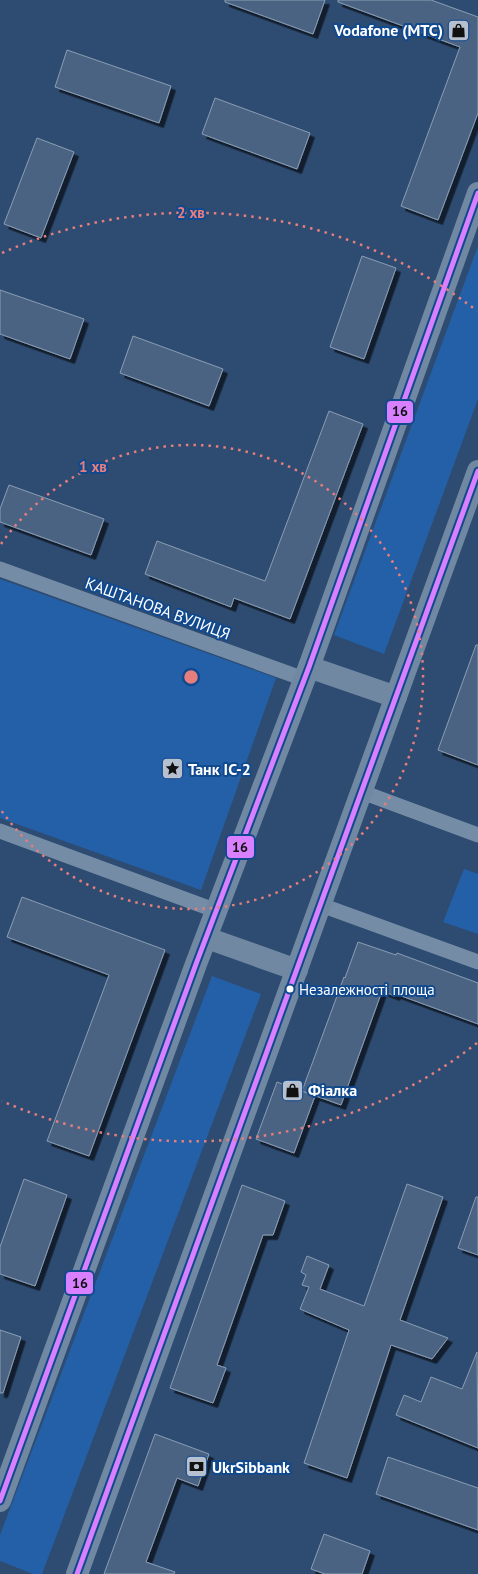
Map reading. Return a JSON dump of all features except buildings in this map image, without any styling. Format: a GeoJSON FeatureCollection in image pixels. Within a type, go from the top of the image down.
{"type":"FeatureCollection","features":[{"type":"Feature","properties":{"kind":"main road"},"geometry":{"type":"LineString","coordinates":[[0,1502],[306,673],[478,193]]}},
{"type":"Feature","properties":{"kind":"main road"},"geometry":{"type":"LineString","coordinates":[[77,1574],[478,472]]}},
{"type":"Feature","properties":{"kind":"main road"},"geometry":{"type":"LineString","coordinates":[[306,673],[396,697]]}},
{"type":"Feature","properties":{"kind":"main road"},"geometry":{"type":"LineString","coordinates":[[207,938],[297,970]]}},
{"type":"Feature","properties":{"kind":"street","name":"КАШТАНОВА ВУЛИЦЯ"},"geometry":{"type":"LineString","coordinates":[[0,569],[306,673]]}},
{"type":"Feature","properties":{"kind":"street"},"geometry":{"type":"LineString","coordinates":[[362,792],[478,835]]}},
{"type":"Feature","properties":{"kind":"street"},"geometry":{"type":"LineString","coordinates":[[0,831],[217,911]]}},
{"type":"Feature","properties":{"kind":"street"},"geometry":{"type":"LineString","coordinates":[[321,905],[478,962]]}},
{"type":"Feature","properties":{"kind":"shaded area"},"geometry":{"type":"Polygon","coordinates":[[[478,246],[478,399],[384,654],[334,635],[478,246]]]}},
{"type":"Feature","properties":{"kind":"shaded area"},"geometry":{"type":"Polygon","coordinates":[[[0,579],[276,678],[201,890],[0,818],[0,579]]]}},
{"type":"Feature","properties":{"kind":"shaded area"},"geometry":{"type":"Polygon","coordinates":[[[464,869],[478,874],[478,934],[443,922],[464,869]]]}},
{"type":"Feature","properties":{"kind":"shaded area"},"geometry":{"type":"Polygon","coordinates":[[[212,976],[261,994],[42,1574],[33,1574],[0,1561],[0,1535],[212,976]]]}},
{"type":"Feature","properties":{"kind":"transit line","name":"16"},"geometry":{"type":"LineString","coordinates":[[0,1501],[196,964],[309,667],[478,193]]}},
{"type":"Feature","properties":{"kind":"transit line","name":"16"},"geometry":{"type":"LineString","coordinates":[[77,1574],[478,471]]}},
{"type":"Feature","properties":{"kind":"place","name":"Vodafone (МТС)"},"geometry":{"type":"Point","coordinates":[459,30]}},
{"type":"Feature","properties":{"kind":"place","name":"Танк ІС-2"},"geometry":{"type":"Point","coordinates":[172,769]}},
{"type":"Feature","properties":{"kind":"place","name":"Незалежності площа"},"geometry":{"type":"Point","coordinates":[290,989]}},
{"type":"Feature","properties":{"kind":"place","name":"Фіалка"},"geometry":{"type":"Point","coordinates":[292,1090]}},
{"type":"Feature","properties":{"kind":"place","name":"UkrSibbank"},"geometry":{"type":"Point","coordinates":[196,1467]}}]}
